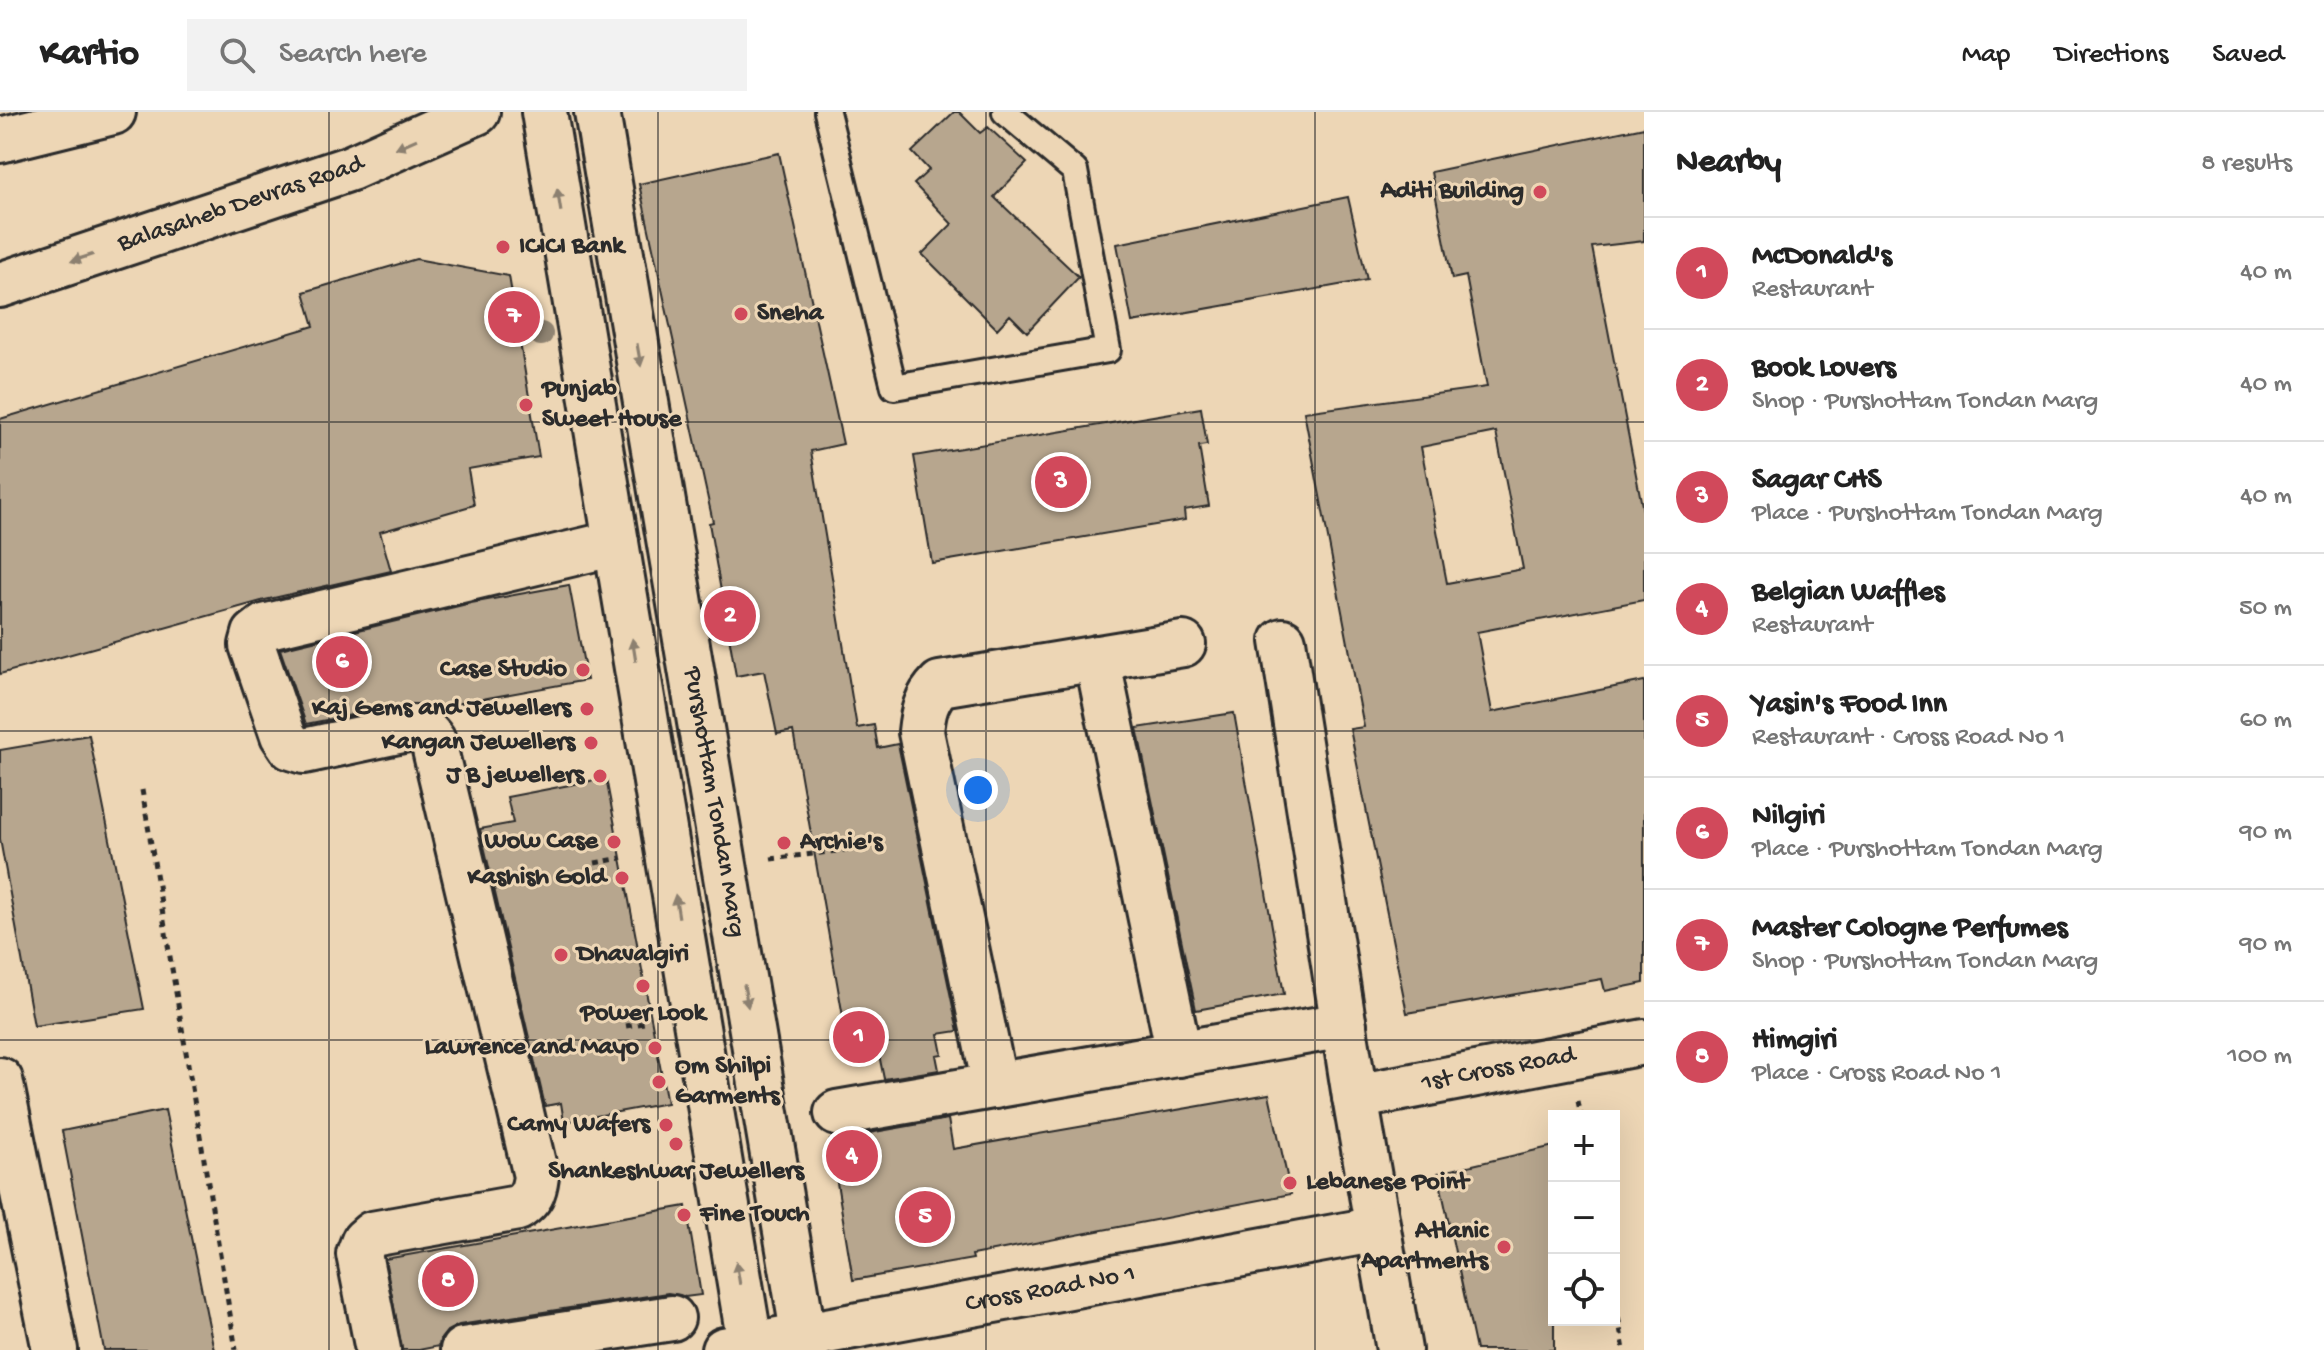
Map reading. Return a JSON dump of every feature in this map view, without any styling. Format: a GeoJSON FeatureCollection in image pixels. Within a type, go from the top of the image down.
{"type":"FeatureCollection","features":[{"type":"Feature","properties":{"kind":"street"},"geometry":{"type":"LineString","coordinates":[[0,140],[113,112]]}},
{"type":"Feature","properties":{"kind":"street","name":"Balasaheb Devras Road"},"geometry":{"type":"LineString","coordinates":[[0,285],[351,168],[477,112]]}},
{"type":"Feature","properties":{"kind":"street","name":"Purshottam Tondan Marg"},"geometry":{"type":"LineString","coordinates":[[544,112],[616,543],[742,1349]]}},
{"type":"Feature","properties":{"kind":"street","name":"Purshottam Tondan Marg"},"geometry":{"type":"LineString","coordinates":[[597,112],[805,1343]]}},
{"type":"Feature","properties":{"kind":"street"},"geometry":{"type":"LineString","coordinates":[[578,316],[631,310]]}},
{"type":"Feature","properties":{"kind":"street"},"geometry":{"type":"LineString","coordinates":[[378,1350],[359,1254],[364,1241],[372,1234],[518,1208],[528,1201],[536,1176],[433,741],[427,732],[412,728],[304,751],[291,747],[283,735],[252,645],[255,634],[264,627],[616,543]]}},
{"type":"Feature","properties":{"kind":"street"},"geometry":{"type":"LineString","coordinates":[[1283,641],[1355,1097],[1399,1350]]}},
{"type":"Feature","properties":{"kind":"street"},"geometry":{"type":"LineString","coordinates":[[995,1086],[921,732],[923,711],[930,694],[940,684],[1183,644]]}},
{"type":"Feature","properties":{"kind":"street"},"geometry":{"type":"LineString","coordinates":[[1097,658],[1179,1054]]}},
{"type":"Feature","properties":{"kind":"street"},"geometry":{"type":"LineString","coordinates":[[837,1113],[1344,1025]]}},
{"type":"Feature","properties":{"kind":"street","name":"1st Cross Road"},"geometry":{"type":"LineString","coordinates":[[1355,1097],[1644,1042]]}},
{"type":"Feature","properties":{"kind":"street"},"geometry":{"type":"LineString","coordinates":[[0,1080],[55,1350]]}},
{"type":"Feature","properties":{"kind":"street","name":"Cross Road No 1"},"geometry":{"type":"LineString","coordinates":[[742,1349],[805,1343],[1378,1229]]}},
{"type":"Feature","properties":{"kind":"street"},"geometry":{"type":"LineString","coordinates":[[463,1350],[672,1318]]}},
{"type":"Feature","properties":{"kind":"lane"},"geometry":{"type":"LineString","coordinates":[[827,112],[894,387],[1108,350],[1075,171],[1005,112]]}},
{"type":"Feature","properties":{"kind":"path"},"geometry":{"type":"LineString","coordinates":[[142,790],[236,1350]]}},
{"type":"Feature","properties":{"kind":"path"},"geometry":{"type":"LineString","coordinates":[[787,857],[845,850]]}},
{"type":"Feature","properties":{"kind":"path"},"geometry":{"type":"LineString","coordinates":[[595,863],[626,857]]}},
{"type":"Feature","properties":{"kind":"path"},"geometry":{"type":"LineString","coordinates":[[626,1026],[658,1020]]}},
{"type":"Feature","properties":{"kind":"path"},"geometry":{"type":"LineString","coordinates":[[1620,1326],[1624,1350]]}},
{"type":"Feature","properties":{"kind":"building"},"geometry":{"type":"Polygon","coordinates":[[[954,112],[959,112],[980,133],[988,127],[1027,163],[994,197],[1079,277],[1027,332],[1010,315],[997,329],[922,254],[952,224],[914,184],[929,170],[912,152],[954,112]]]}},
{"type":"Feature","properties":{"kind":"building"},"geometry":{"type":"Polygon","coordinates":[[[1644,127],[1644,241],[1592,247],[1644,516],[1644,600],[1477,632],[1492,712],[1644,681],[1644,983],[1605,991],[1602,979],[1407,1013],[1350,729],[1364,727],[1304,412],[1487,387],[1466,276],[1452,279],[1431,172],[1644,127]],[[1496,432],[1421,447],[1447,583],[1523,569],[1496,432]]]}},
{"type":"Feature","properties":{"kind":"building"},"geometry":{"type":"Polygon","coordinates":[[[779,153],[843,444],[811,451],[857,728],[874,725],[878,748],[898,744],[958,1031],[938,1034],[942,1054],[936,1055],[939,1070],[884,1079],[877,1045],[849,1051],[793,731],[777,734],[764,671],[736,676],[709,523],[713,522],[639,184],[779,153]]]}},
{"type":"Feature","properties":{"kind":"building"},"geometry":{"type":"Polygon","coordinates":[[[1348,197],[1367,280],[1132,322],[1117,244],[1348,197]]]}},
{"type":"Feature","properties":{"kind":"building"},"geometry":{"type":"Polygon","coordinates":[[[416,259],[509,276],[539,457],[468,469],[474,505],[380,532],[391,571],[265,600],[0,674],[0,419],[314,326],[304,292],[416,259]]]}},
{"type":"Feature","properties":{"kind":"building"},"geometry":{"type":"Polygon","coordinates":[[[1201,408],[1207,445],[1199,446],[1209,506],[1184,510],[1185,520],[932,563],[914,456],[1201,408]]]}},
{"type":"Feature","properties":{"kind":"building"},"geometry":{"type":"Polygon","coordinates":[[[569,585],[587,680],[433,708],[407,704],[306,724],[280,649],[471,603],[569,585]]]}},
{"type":"Feature","properties":{"kind":"building"},"geometry":{"type":"Polygon","coordinates":[[[1234,713],[1284,994],[1196,1010],[1137,728],[1234,713]]]}},
{"type":"Feature","properties":{"kind":"building"},"geometry":{"type":"Polygon","coordinates":[[[89,735],[144,1009],[34,1026],[0,839],[0,750],[89,735]]]}},
{"type":"Feature","properties":{"kind":"building"},"geometry":{"type":"Polygon","coordinates":[[[606,778],[667,1103],[564,1122],[561,1103],[545,1106],[480,829],[513,823],[507,797],[606,778]]]}},
{"type":"Feature","properties":{"kind":"building"},"geometry":{"type":"Polygon","coordinates":[[[1269,1094],[1291,1194],[972,1255],[973,1259],[853,1280],[830,1140],[948,1119],[953,1149],[1269,1094]]]}},
{"type":"Feature","properties":{"kind":"building"},"geometry":{"type":"Polygon","coordinates":[[[165,1110],[214,1350],[104,1350],[62,1131],[165,1110]]]}},
{"type":"Feature","properties":{"kind":"building","name":"Atlanic Apartments"},"geometry":{"type":"Polygon","coordinates":[[[1548,1147],[1548,1326],[1554,1326],[1554,1350],[1476,1350],[1438,1173],[1548,1147]]]}},
{"type":"Feature","properties":{"kind":"building"},"geometry":{"type":"Polygon","coordinates":[[[686,1206],[701,1295],[685,1297],[668,1293],[459,1325],[447,1331],[439,1346],[402,1350],[385,1259],[686,1206]]]}},
{"type":"Feature","properties":{"kind":"place","name":"Aditi Building"},"geometry":{"type":"Point","coordinates":[1540,192]}},
{"type":"Feature","properties":{"kind":"place","name":"ICICI Bank"},"geometry":{"type":"Point","coordinates":[503,247]}},
{"type":"Feature","properties":{"kind":"place","name":"Sneha"},"geometry":{"type":"Point","coordinates":[741,314]}},
{"type":"Feature","properties":{"kind":"place","name":"Master Cologne Perfumes"},"geometry":{"type":"Point","coordinates":[514,317]}},
{"type":"Feature","properties":{"kind":"place","name":"Punjab Sweet House"},"geometry":{"type":"Point","coordinates":[526,405]}},
{"type":"Feature","properties":{"kind":"place","name":"Sagar CHS"},"geometry":{"type":"Point","coordinates":[1061,482]}},
{"type":"Feature","properties":{"kind":"place","name":"Book Lovers"},"geometry":{"type":"Point","coordinates":[730,616]}},
{"type":"Feature","properties":{"kind":"place","name":"Nilgiri"},"geometry":{"type":"Point","coordinates":[342,662]}},
{"type":"Feature","properties":{"kind":"place","name":"Case Studio"},"geometry":{"type":"Point","coordinates":[583,670]}},
{"type":"Feature","properties":{"kind":"place","name":"Kaj Gems and Jewellers"},"geometry":{"type":"Point","coordinates":[587,709]}},
{"type":"Feature","properties":{"kind":"place","name":"Kangan Jewellers"},"geometry":{"type":"Point","coordinates":[591,743]}},
{"type":"Feature","properties":{"kind":"place","name":"J B jewellers"},"geometry":{"type":"Point","coordinates":[600,776]}},
{"type":"Feature","properties":{"kind":"place","name":"Wow Case"},"geometry":{"type":"Point","coordinates":[614,842]}},
{"type":"Feature","properties":{"kind":"place","name":"Archie's"},"geometry":{"type":"Point","coordinates":[784,843]}},
{"type":"Feature","properties":{"kind":"place","name":"Kashish Gold"},"geometry":{"type":"Point","coordinates":[622,878]}},
{"type":"Feature","properties":{"kind":"place","name":"Dhavalgiri"},"geometry":{"type":"Point","coordinates":[561,955]}},
{"type":"Feature","properties":{"kind":"place","name":"Power Look"},"geometry":{"type":"Point","coordinates":[643,986]}},
{"type":"Feature","properties":{"kind":"place","name":"McDonald's"},"geometry":{"type":"Point","coordinates":[859,1037]}},
{"type":"Feature","properties":{"kind":"place","name":"Lawrence and Mayo"},"geometry":{"type":"Point","coordinates":[655,1048]}},
{"type":"Feature","properties":{"kind":"place","name":"Om Shilpi Garments"},"geometry":{"type":"Point","coordinates":[659,1082]}},
{"type":"Feature","properties":{"kind":"place","name":"Camy Wafers"},"geometry":{"type":"Point","coordinates":[666,1125]}},
{"type":"Feature","properties":{"kind":"place","name":"Shankeshwar Jewellers"},"geometry":{"type":"Point","coordinates":[676,1144]}},
{"type":"Feature","properties":{"kind":"place","name":"Belgian Waffles"},"geometry":{"type":"Point","coordinates":[852,1156]}},
{"type":"Feature","properties":{"kind":"place","name":"Lebanese Point"},"geometry":{"type":"Point","coordinates":[1290,1183]}},
{"type":"Feature","properties":{"kind":"place","name":"Fine Touch"},"geometry":{"type":"Point","coordinates":[684,1215]}},
{"type":"Feature","properties":{"kind":"place","name":"Yasin's Food Inn"},"geometry":{"type":"Point","coordinates":[925,1217]}},
{"type":"Feature","properties":{"kind":"place","name":"Atlanic Apartments"},"geometry":{"type":"Point","coordinates":[1504,1247]}},
{"type":"Feature","properties":{"kind":"place","name":"Himgiri"},"geometry":{"type":"Point","coordinates":[448,1281]}}]}
